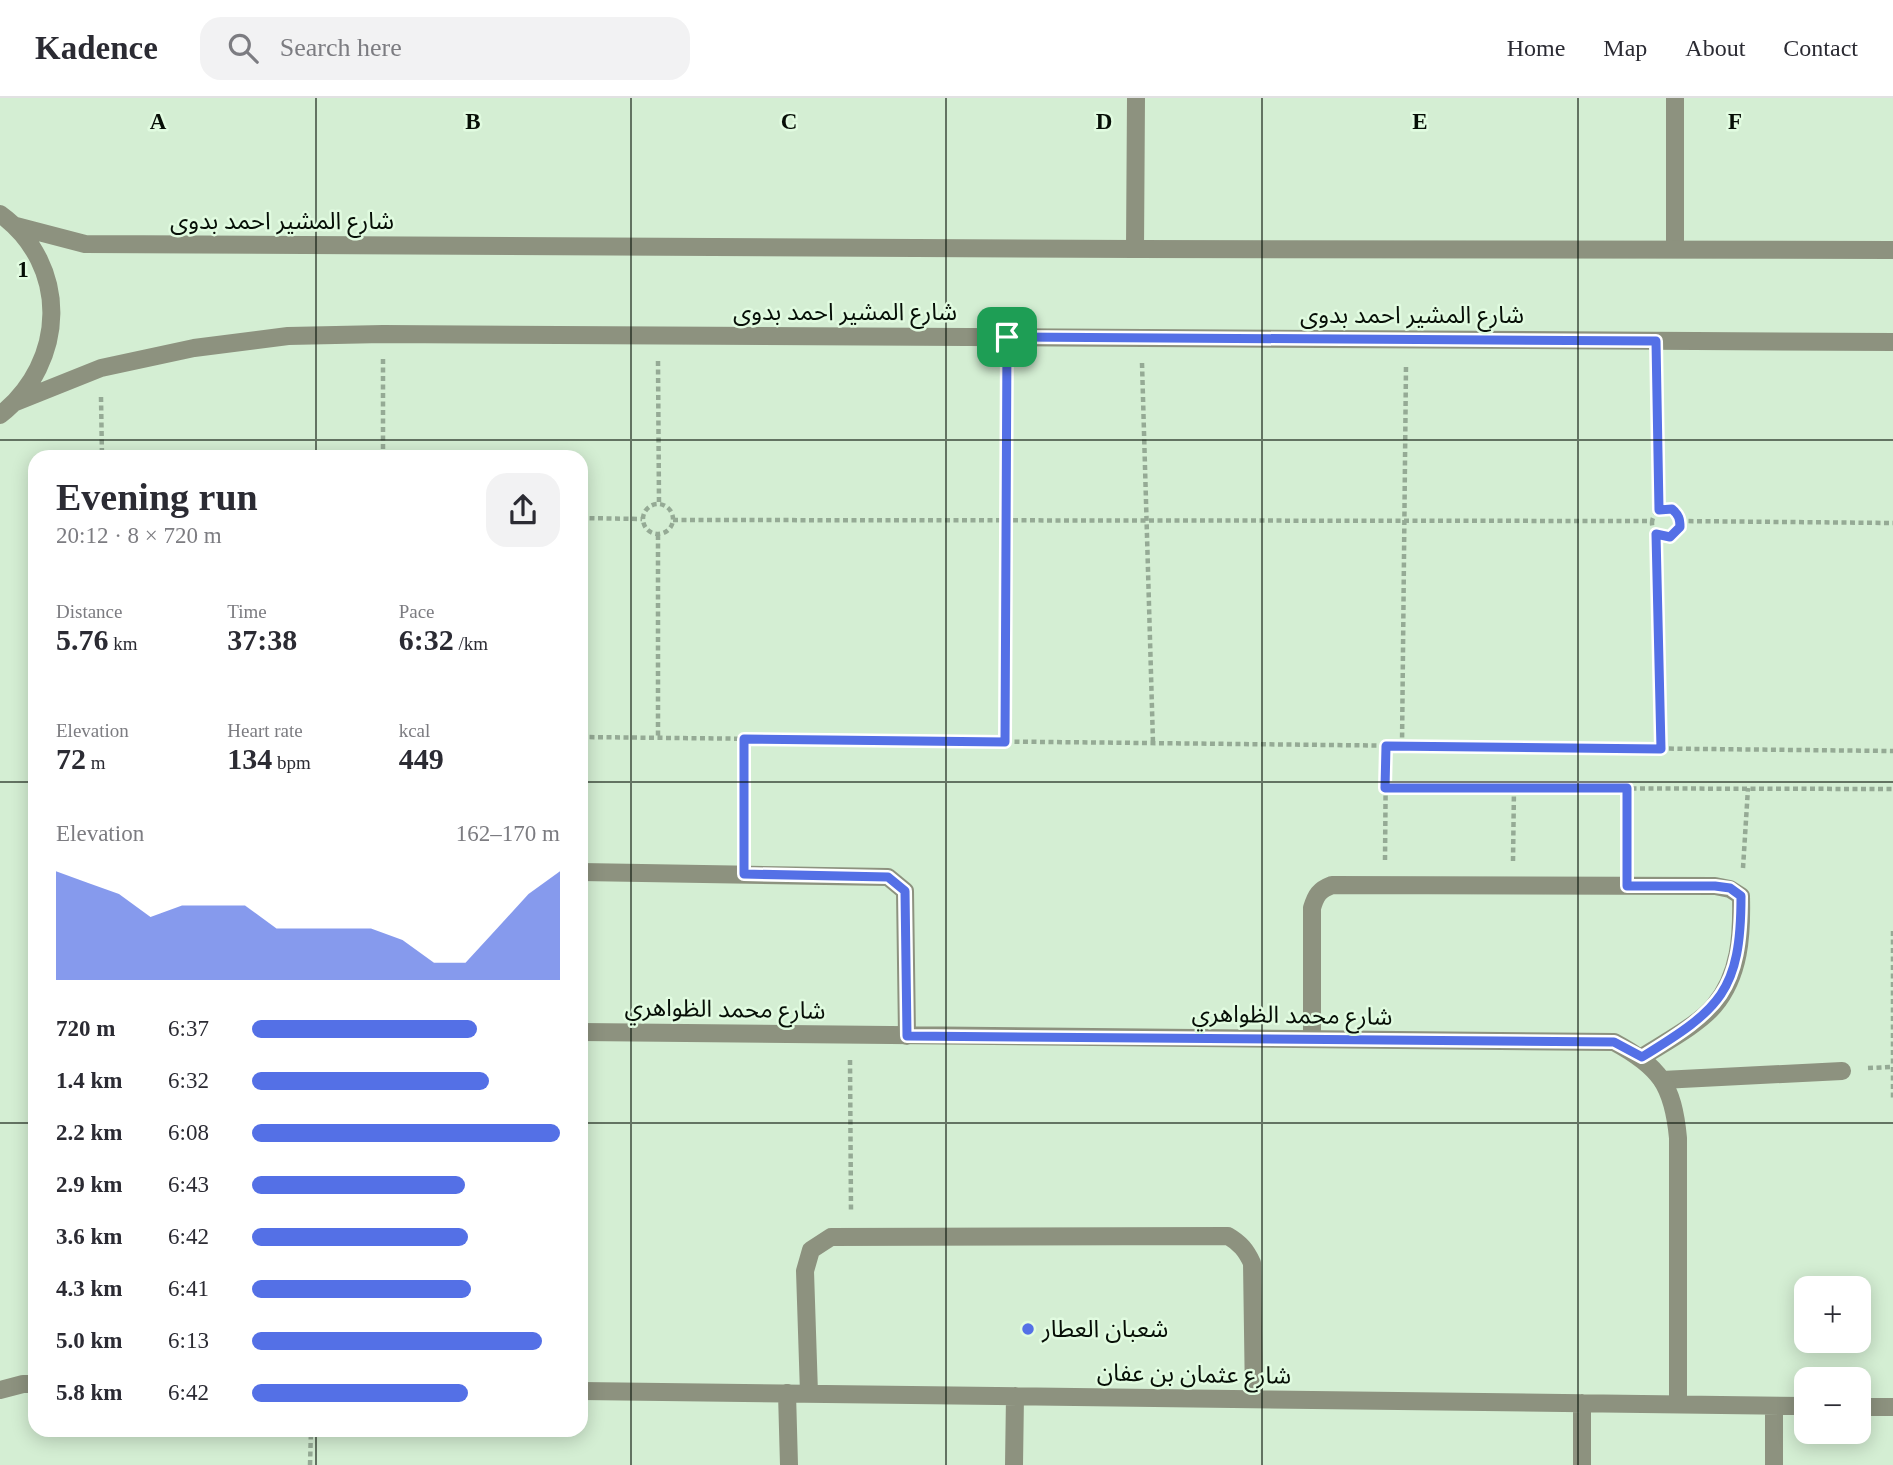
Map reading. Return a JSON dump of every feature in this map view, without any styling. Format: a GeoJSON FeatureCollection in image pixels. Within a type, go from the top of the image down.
{"type":"FeatureCollection","features":[{"type":"Feature","properties":{"kind":"street"},"geometry":{"type":"LineString","coordinates":[[1135,250],[1136,98]]}},
{"type":"Feature","properties":{"kind":"street"},"geometry":{"type":"LineString","coordinates":[[1675,98],[1675,248]]}},
{"type":"Feature","properties":{"kind":"street"},"geometry":{"type":"LineString","coordinates":[[0,214],[16,226],[44,266],[53,315],[43,362],[16,402],[0,415]]}},
{"type":"Feature","properties":{"kind":"street","name":"شارع المشير احمد بدوى"},"geometry":{"type":"LineString","coordinates":[[16,226],[85,244],[1135,250],[1893,250]]}},
{"type":"Feature","properties":{"kind":"street","name":"شارع المشير احمد بدوى"},"geometry":{"type":"LineString","coordinates":[[16,402],[101,368],[194,348],[288,336],[658,335],[1893,342]]}},
{"type":"Feature","properties":{"kind":"street"},"geometry":{"type":"LineString","coordinates":[[588,872],[888,877],[905,891],[907,1036]]}},
{"type":"Feature","properties":{"kind":"street"},"geometry":{"type":"LineString","coordinates":[[1312,1039],[1312,908],[1316,894],[1332,885],[1730,888],[1741,896],[1739,951],[1729,982],[1713,1007],[1642,1057]]}},
{"type":"Feature","properties":{"kind":"street","name":"شارع محمد الظواهري"},"geometry":{"type":"LineString","coordinates":[[588,1032],[1614,1042],[1642,1057],[1662,1080],[1675,1108],[1678,1138],[1678,1404]]}},
{"type":"Feature","properties":{"kind":"street"},"geometry":{"type":"LineString","coordinates":[[1662,1080],[1842,1070]]}},
{"type":"Feature","properties":{"kind":"street"},"geometry":{"type":"LineString","coordinates":[[809,1394],[805,1271],[811,1251],[831,1237],[1227,1236],[1239,1242],[1247,1251],[1251,1263],[1254,1399]]}},
{"type":"Feature","properties":{"kind":"street"},"geometry":{"type":"LineString","coordinates":[[0,1390],[28,1384]]}},
{"type":"Feature","properties":{"kind":"street","name":"شارع عثمان بن عفان"},"geometry":{"type":"LineString","coordinates":[[588,1391],[1794,1406]]}},
{"type":"Feature","properties":{"kind":"street"},"geometry":{"type":"LineString","coordinates":[[788,1393],[789,1465]]}},
{"type":"Feature","properties":{"kind":"street"},"geometry":{"type":"LineString","coordinates":[[1014,1465],[1015,1396]]}},
{"type":"Feature","properties":{"kind":"street"},"geometry":{"type":"LineString","coordinates":[[1582,1403],[1583,1465]]}},
{"type":"Feature","properties":{"kind":"street"},"geometry":{"type":"LineString","coordinates":[[1774,1406],[1774,1465]]}},
{"type":"Feature","properties":{"kind":"street"},"geometry":{"type":"LineString","coordinates":[[1871,1407],[1893,1407]]}},
{"type":"Feature","properties":{"kind":"path"},"geometry":{"type":"LineString","coordinates":[[383,334],[383,450]]}},
{"type":"Feature","properties":{"kind":"path"},"geometry":{"type":"LineString","coordinates":[[658,335],[659,504]]}},
{"type":"Feature","properties":{"kind":"path"},"geometry":{"type":"LineString","coordinates":[[1005,742],[1007,337]]}},
{"type":"Feature","properties":{"kind":"path"},"geometry":{"type":"LineString","coordinates":[[1142,338],[1153,743]]}},
{"type":"Feature","properties":{"kind":"path"},"geometry":{"type":"LineString","coordinates":[[1402,746],[1406,340]]}},
{"type":"Feature","properties":{"kind":"path"},"geometry":{"type":"LineString","coordinates":[[1651,521],[1659,510],[1656,341]]}},
{"type":"Feature","properties":{"kind":"path"},"geometry":{"type":"LineString","coordinates":[[101,368],[102,450]]}},
{"type":"Feature","properties":{"kind":"path"},"geometry":{"type":"LineString","coordinates":[[659,504],[666,506],[673,520],[665,533],[658,535],[649,533],[642,519],[645,511],[659,504]]}},
{"type":"Feature","properties":{"kind":"path"},"geometry":{"type":"LineString","coordinates":[[1656,534],[1670,537],[1680,527],[1678,514],[1672,509],[1659,510]]}},
{"type":"Feature","properties":{"kind":"path"},"geometry":{"type":"LineString","coordinates":[[588,518],[642,519]]}},
{"type":"Feature","properties":{"kind":"path"},"geometry":{"type":"LineString","coordinates":[[673,520],[1651,521]]}},
{"type":"Feature","properties":{"kind":"path"},"geometry":{"type":"LineString","coordinates":[[1651,521],[1656,534],[1661,749]]}},
{"type":"Feature","properties":{"kind":"path"},"geometry":{"type":"LineString","coordinates":[[1680,521],[1893,523]]}},
{"type":"Feature","properties":{"kind":"path"},"geometry":{"type":"LineString","coordinates":[[658,535],[658,738]]}},
{"type":"Feature","properties":{"kind":"path"},"geometry":{"type":"LineString","coordinates":[[588,737],[1893,751]]}},
{"type":"Feature","properties":{"kind":"path"},"geometry":{"type":"LineString","coordinates":[[744,739],[744,874]]}},
{"type":"Feature","properties":{"kind":"path"},"geometry":{"type":"LineString","coordinates":[[1384,885],[1386,746]]}},
{"type":"Feature","properties":{"kind":"path"},"geometry":{"type":"LineString","coordinates":[[1385,788],[1893,789]]}},
{"type":"Feature","properties":{"kind":"path"},"geometry":{"type":"LineString","coordinates":[[1513,886],[1514,788]]}},
{"type":"Feature","properties":{"kind":"path"},"geometry":{"type":"LineString","coordinates":[[1627,788],[1627,886]]}},
{"type":"Feature","properties":{"kind":"path"},"geometry":{"type":"LineString","coordinates":[[1741,896],[1748,788]]}},
{"type":"Feature","properties":{"kind":"path"},"geometry":{"type":"LineString","coordinates":[[1893,931],[1893,1100]]}},
{"type":"Feature","properties":{"kind":"path"},"geometry":{"type":"LineString","coordinates":[[850,1035],[852,1237]]}},
{"type":"Feature","properties":{"kind":"path"},"geometry":{"type":"LineString","coordinates":[[310,1465],[311,1437]]}},
{"type":"Feature","properties":{"kind":"place","name":"شعبان العطار"},"geometry":{"type":"Point","coordinates":[1028,1329]}},
{"type":"Feature","properties":{"kind":"route"},"geometry":{"type":"LineString","coordinates":[[1007,337],[1656,341],[1659,510],[1672,509],[1678,514],[1680,521],[1680,527],[1670,537],[1656,534],[1661,749],[1386,746],[1385,788],[1627,788],[1627,886],[1715,886],[1730,888],[1741,896],[1739,951],[1729,982],[1713,1007],[1642,1057],[1614,1042],[907,1036],[905,891],[888,877],[744,874],[744,739],[1005,742],[1007,337]]}}]}
